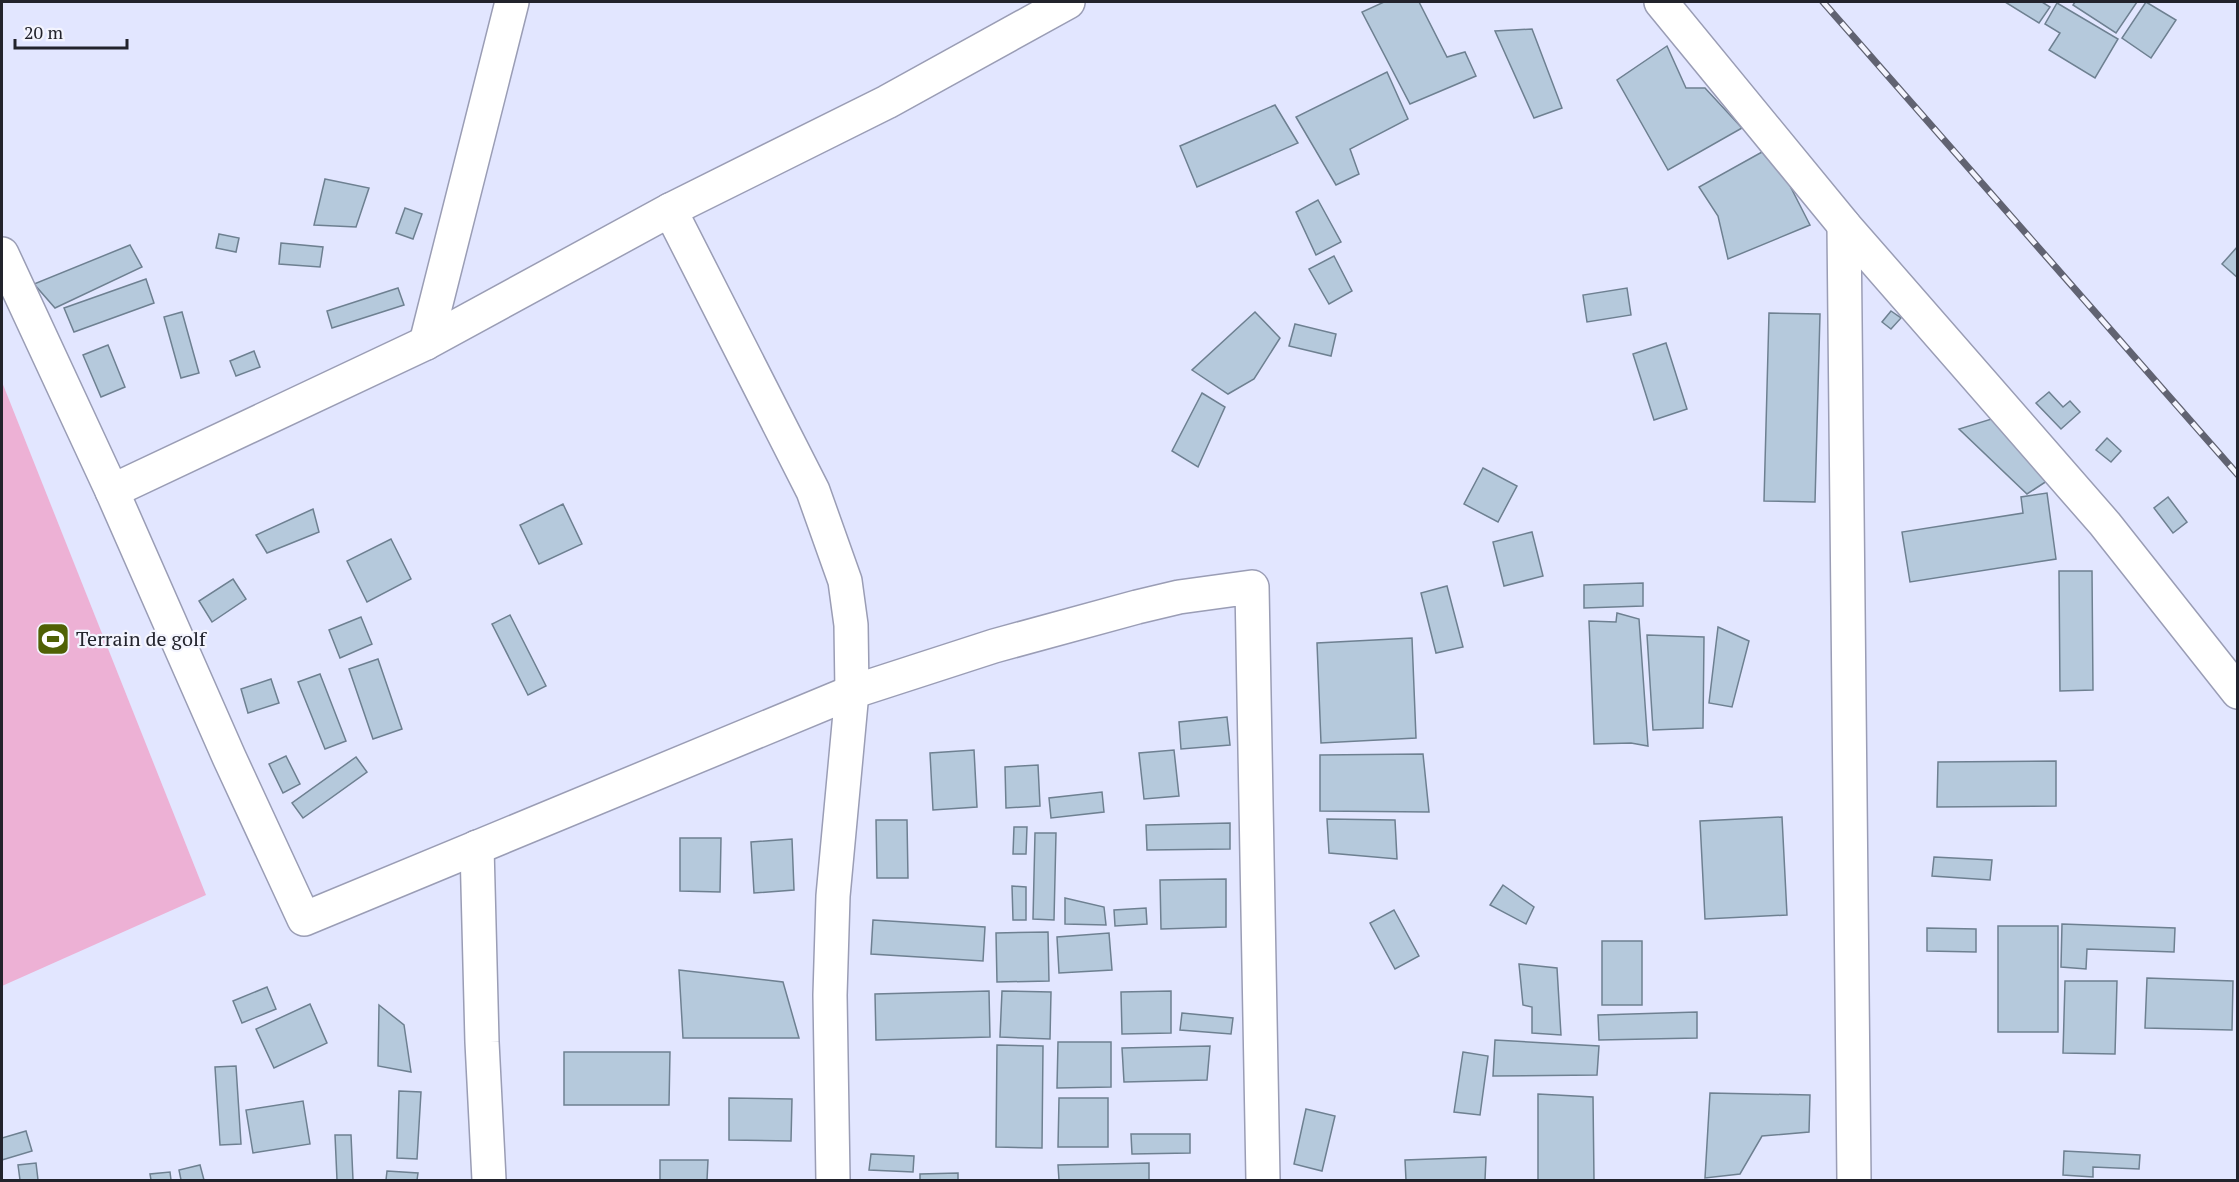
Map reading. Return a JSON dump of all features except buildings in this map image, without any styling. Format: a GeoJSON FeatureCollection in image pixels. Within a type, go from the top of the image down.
{"type":"FeatureCollection","features":[{"type":"Feature","properties":{"kind":"street"},"geometry":{"type":"LineString","coordinates":[[426,343],[512,2]]}},
{"type":"Feature","properties":{"kind":"street"},"geometry":{"type":"LineString","coordinates":[[112,491],[426,343],[670,210],[887,102],[1068,2]]}},
{"type":"Feature","properties":{"kind":"street"},"geometry":{"type":"LineString","coordinates":[[1661,2],[1844,225],[2105,524],[2238,692]]}},
{"type":"Feature","properties":{"kind":"street"},"geometry":{"type":"LineString","coordinates":[[670,210],[813,491],[845,581],[851,624],[852,692],[832,896],[830,995],[833,1180]]}},
{"type":"Feature","properties":{"kind":"street"},"geometry":{"type":"LineString","coordinates":[[1844,225],[1854,1180]]}},
{"type":"Feature","properties":{"kind":"street"},"geometry":{"type":"LineString","coordinates":[[2,254],[112,491],[229,757],[304,919],[852,692],[994,646],[1137,607],[1179,597],[1252,587],[1263,1180]]}},
{"type":"Feature","properties":{"kind":"street"},"geometry":{"type":"LineString","coordinates":[[477,847],[482,1042],[489,1180]]}},
{"type":"Feature","properties":{"kind":"shaded area","name":"Terrain de golf"},"geometry":{"type":"Polygon","coordinates":[[[2,382],[206,895],[2,986],[2,382]]]}},
{"type":"Feature","properties":{"kind":"railway"},"geometry":{"type":"LineString","coordinates":[[1823,2],[2238,475]]}},
{"type":"Feature","properties":{"kind":"place","name":"Terrain de golf"},"geometry":{"type":"Point","coordinates":[53,639]}}]}
